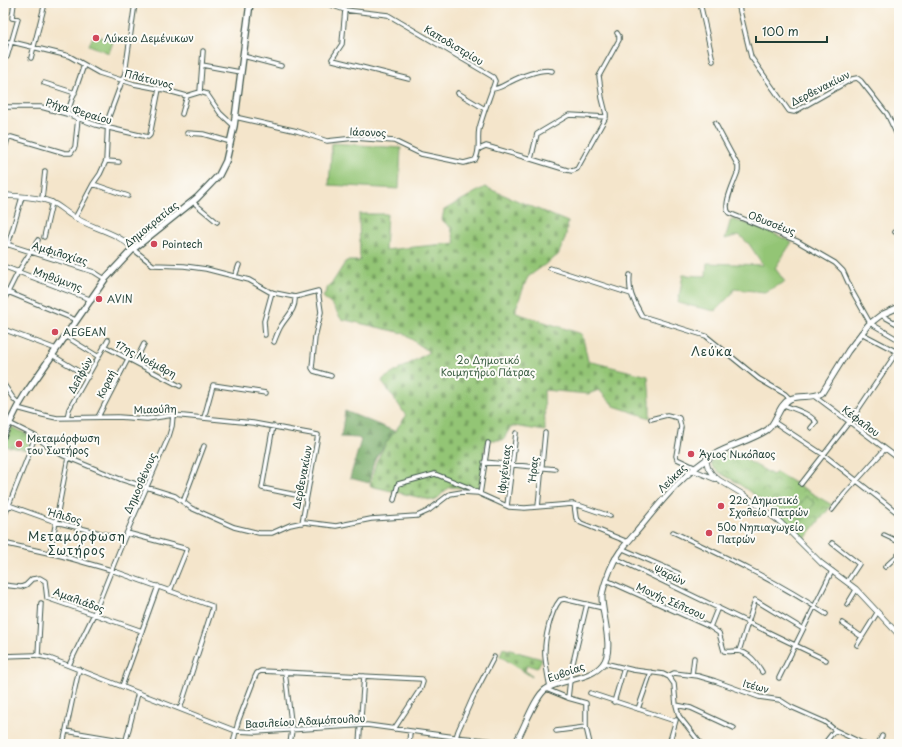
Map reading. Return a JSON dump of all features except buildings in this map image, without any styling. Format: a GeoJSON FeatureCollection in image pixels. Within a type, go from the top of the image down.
{"type":"FeatureCollection","features":[{"type":"Feature","properties":{"kind":"main road","name":"Δημοκρατίας"},"geometry":{"type":"LineString","coordinates":[[3,436],[18,406],[105,279],[133,249],[193,202],[219,175],[226,161],[234,126],[250,3]]}},
{"type":"Feature","properties":{"kind":"main road"},"geometry":{"type":"LineString","coordinates":[[774,422],[784,405],[790,399],[815,396],[824,391],[861,333],[870,323],[881,315],[899,307]]}},
{"type":"Feature","properties":{"kind":"main road","name":"Λεύκας"},"geometry":{"type":"LineString","coordinates":[[604,663],[607,629],[602,595],[615,558],[669,493],[695,469],[706,460],[734,445],[762,433],[774,422]]}},
{"type":"Feature","properties":{"kind":"main road","name":"Ευβοίας"},"geometry":{"type":"LineString","coordinates":[[515,743],[538,699],[548,688],[592,672],[604,663]]}},
{"type":"Feature","properties":{"kind":"street"},"geometry":{"type":"LineString","coordinates":[[7,57],[18,19],[12,18],[14,3]]}},
{"type":"Feature","properties":{"kind":"street"},"geometry":{"type":"LineString","coordinates":[[31,58],[45,3]]}},
{"type":"Feature","properties":{"kind":"street"},"geometry":{"type":"LineString","coordinates":[[74,218],[106,161],[108,119],[123,81],[135,3]]}},
{"type":"Feature","properties":{"kind":"street","name":"Καποδιστρίου"},"geometry":{"type":"LineString","coordinates":[[325,3],[345,10],[388,15],[493,77],[495,81],[492,89]]}},
{"type":"Feature","properties":{"kind":"street"},"geometry":{"type":"LineString","coordinates":[[700,3],[713,61]]}},
{"type":"Feature","properties":{"kind":"street","name":"Δερβενακίων"},"geometry":{"type":"LineString","coordinates":[[738,3],[750,57],[789,110],[794,112],[852,79],[857,78],[888,114],[899,139]]}},
{"type":"Feature","properties":{"kind":"street"},"geometry":{"type":"LineString","coordinates":[[345,10],[342,44],[332,59],[409,79]]}},
{"type":"Feature","properties":{"kind":"street"},"geometry":{"type":"LineString","coordinates":[[552,71],[547,69],[541,70],[512,80],[499,88],[492,89],[478,135],[479,149],[482,146],[486,146],[567,170],[572,171],[577,169],[606,117],[599,76],[619,40],[617,33]]}},
{"type":"Feature","properties":{"kind":"street","name":"Πλάτωνος"},"geometry":{"type":"LineString","coordinates":[[3,42],[12,42],[69,56],[99,73],[134,84],[159,88],[187,96]]}},
{"type":"Feature","properties":{"kind":"street"},"geometry":{"type":"LineString","coordinates":[[200,92],[203,51]]}},
{"type":"Feature","properties":{"kind":"street"},"geometry":{"type":"LineString","coordinates":[[243,56],[281,66]]}},
{"type":"Feature","properties":{"kind":"street"},"geometry":{"type":"LineString","coordinates":[[67,114],[84,65]]}},
{"type":"Feature","properties":{"kind":"street"},"geometry":{"type":"LineString","coordinates":[[202,65],[240,72]]}},
{"type":"Feature","properties":{"kind":"street"},"geometry":{"type":"LineString","coordinates":[[44,83],[75,93]]}},
{"type":"Feature","properties":{"kind":"street","name":"Ρήγα Φεραίου"},"geometry":{"type":"LineString","coordinates":[[3,107],[41,107],[67,114],[96,125],[148,137],[150,135],[159,88]]}},
{"type":"Feature","properties":{"kind":"street"},"geometry":{"type":"LineString","coordinates":[[182,114],[187,96],[200,92],[207,94],[220,113],[234,126]]}},
{"type":"Feature","properties":{"kind":"street"},"geometry":{"type":"LineString","coordinates":[[458,93],[485,109]]}},
{"type":"Feature","properties":{"kind":"street"},"geometry":{"type":"LineString","coordinates":[[530,159],[537,134],[570,115],[606,117]]}},
{"type":"Feature","properties":{"kind":"street","name":"Ιάσονος"},"geometry":{"type":"LineString","coordinates":[[235,117],[297,131],[327,141],[355,138],[394,141],[421,154],[464,162],[475,160],[479,149]]}},
{"type":"Feature","properties":{"kind":"street"},"geometry":{"type":"LineString","coordinates":[[78,118],[75,147],[71,153],[65,153],[11,137],[8,138],[4,151],[3,195],[42,199],[52,202],[74,218],[128,243],[152,265],[206,268],[249,280],[272,292],[295,297],[318,291],[321,312],[315,336],[312,368],[314,371],[331,376]]}},
{"type":"Feature","properties":{"kind":"street","name":"Οδυσσέως"},"geometry":{"type":"LineString","coordinates":[[714,123],[738,166],[738,171],[726,210],[729,213],[797,241],[835,263],[843,271],[852,291],[870,323]]}},
{"type":"Feature","properties":{"kind":"street"},"geometry":{"type":"LineString","coordinates":[[187,133],[203,134],[231,142]]}},
{"type":"Feature","properties":{"kind":"street"},"geometry":{"type":"LineString","coordinates":[[106,161],[119,162]]}},
{"type":"Feature","properties":{"kind":"street"},"geometry":{"type":"LineString","coordinates":[[42,199],[45,171]]}},
{"type":"Feature","properties":{"kind":"street"},"geometry":{"type":"LineString","coordinates":[[93,184],[128,196]]}},
{"type":"Feature","properties":{"kind":"street"},"geometry":{"type":"LineString","coordinates":[[8,245],[22,197]]}},
{"type":"Feature","properties":{"kind":"street"},"geometry":{"type":"LineString","coordinates":[[44,237],[52,202]]}},
{"type":"Feature","properties":{"kind":"street"},"geometry":{"type":"LineString","coordinates":[[193,202],[217,222]]}},
{"type":"Feature","properties":{"kind":"street"},"geometry":{"type":"LineString","coordinates":[[3,302],[18,272],[38,240]]}},
{"type":"Feature","properties":{"kind":"street","name":"Αμφιλοχίας"},"geometry":{"type":"LineString","coordinates":[[3,243],[30,253],[94,272],[105,279]]}},
{"type":"Feature","properties":{"kind":"street"},"geometry":{"type":"LineString","coordinates":[[235,276],[239,265]]}},
{"type":"Feature","properties":{"kind":"street","name":"Μηθύμνης"},"geometry":{"type":"LineString","coordinates":[[3,266],[92,300]]}},
{"type":"Feature","properties":{"kind":"street"},"geometry":{"type":"LineString","coordinates":[[550,268],[631,294]]}},
{"type":"Feature","properties":{"kind":"street"},"geometry":{"type":"LineString","coordinates":[[630,275],[629,286],[631,294],[642,316],[706,336],[759,379],[785,394],[790,399]]}},
{"type":"Feature","properties":{"kind":"street"},"geometry":{"type":"LineString","coordinates":[[3,290],[76,320]]}},
{"type":"Feature","properties":{"kind":"street"},"geometry":{"type":"LineString","coordinates":[[265,335],[264,321],[272,292]]}},
{"type":"Feature","properties":{"kind":"street"},"geometry":{"type":"LineString","coordinates":[[274,342],[281,326],[296,304],[295,297]]}},
{"type":"Feature","properties":{"kind":"street"},"geometry":{"type":"LineString","coordinates":[[881,315],[899,325]]}},
{"type":"Feature","properties":{"kind":"street"},"geometry":{"type":"LineString","coordinates":[[870,323],[899,340]]}},
{"type":"Feature","properties":{"kind":"street"},"geometry":{"type":"LineString","coordinates":[[3,329],[56,349]]}},
{"type":"Feature","properties":{"kind":"street"},"geometry":{"type":"LineString","coordinates":[[801,484],[849,422],[898,353],[861,333]]}},
{"type":"Feature","properties":{"kind":"street"},"geometry":{"type":"LineString","coordinates":[[65,336],[99,357]]}},
{"type":"Feature","properties":{"kind":"street","name":"Δελφών"},"geometry":{"type":"LineString","coordinates":[[67,418],[69,409],[108,340]]}},
{"type":"Feature","properties":{"kind":"street"},"geometry":{"type":"LineString","coordinates":[[134,362],[144,344]]}},
{"type":"Feature","properties":{"kind":"street","name":"17ης Νοέμβρη"},"geometry":{"type":"LineString","coordinates":[[104,346],[180,386]]}},
{"type":"Feature","properties":{"kind":"street"},"geometry":{"type":"LineString","coordinates":[[52,356],[88,377]]}},
{"type":"Feature","properties":{"kind":"street","name":"Κοραή"},"geometry":{"type":"LineString","coordinates":[[98,417],[128,359]]}},
{"type":"Feature","properties":{"kind":"street"},"geometry":{"type":"LineString","coordinates":[[3,383],[18,406]]}},
{"type":"Feature","properties":{"kind":"street"},"geometry":{"type":"LineString","coordinates":[[204,418],[213,385],[266,393]]}},
{"type":"Feature","properties":{"kind":"street","name":"Κέφαλου"},"geometry":{"type":"LineString","coordinates":[[815,396],[899,459]]}},
{"type":"Feature","properties":{"kind":"street"},"geometry":{"type":"LineString","coordinates":[[784,405],[803,412],[814,419],[816,422],[811,428]]}},
{"type":"Feature","properties":{"kind":"street","name":"Μιαούλη"},"geometry":{"type":"LineString","coordinates":[[18,406],[51,417],[147,419],[173,416],[204,418],[273,426],[318,435]]}},
{"type":"Feature","properties":{"kind":"street"},"geometry":{"type":"LineString","coordinates":[[651,419],[667,415],[679,418],[682,427],[676,456],[677,459],[719,480],[744,495],[773,516],[788,529],[816,559],[856,590],[899,635]]}},
{"type":"Feature","properties":{"kind":"street","name":"Δημοσθένους"},"geometry":{"type":"LineString","coordinates":[[69,665],[94,614],[124,539],[169,436],[173,416]]}},
{"type":"Feature","properties":{"kind":"street"},"geometry":{"type":"LineString","coordinates":[[774,422],[824,455],[899,514]]}},
{"type":"Feature","properties":{"kind":"street"},"geometry":{"type":"LineString","coordinates":[[9,423],[35,436],[56,452],[68,458],[115,477],[174,496],[191,508],[234,527],[259,533],[272,533],[290,525],[302,523],[336,526],[371,519],[417,516],[428,511],[450,494],[462,492],[479,494]]}},
{"type":"Feature","properties":{"kind":"street"},"geometry":{"type":"LineString","coordinates":[[273,426],[262,488],[306,497]]}},
{"type":"Feature","properties":{"kind":"street","name":"Ιφιγένειας"},"geometry":{"type":"LineString","coordinates":[[507,506],[516,433]]}},
{"type":"Feature","properties":{"kind":"street","name":"Ήρας"},"geometry":{"type":"LineString","coordinates":[[538,507],[546,433]]}},
{"type":"Feature","properties":{"kind":"street","name":"Δερβενακίων"},"geometry":{"type":"LineString","coordinates":[[302,523],[318,435]]}},
{"type":"Feature","properties":{"kind":"street"},"geometry":{"type":"LineString","coordinates":[[3,520],[35,436]]}},
{"type":"Feature","properties":{"kind":"street"},"geometry":{"type":"LineString","coordinates":[[479,494],[488,443]]}},
{"type":"Feature","properties":{"kind":"street"},"geometry":{"type":"LineString","coordinates":[[183,502],[204,446]]}},
{"type":"Feature","properties":{"kind":"street"},"geometry":{"type":"LineString","coordinates":[[832,510],[885,449]]}},
{"type":"Feature","properties":{"kind":"street"},"geometry":{"type":"LineString","coordinates":[[50,553],[68,458]]}},
{"type":"Feature","properties":{"kind":"street"},"geometry":{"type":"LineString","coordinates":[[706,460],[710,470],[719,480]]}},
{"type":"Feature","properties":{"kind":"street"},"geometry":{"type":"LineString","coordinates":[[484,462],[555,469]]}},
{"type":"Feature","properties":{"kind":"street"},"geometry":{"type":"LineString","coordinates":[[394,500],[398,484],[435,474],[470,488],[479,494],[507,506],[519,508],[574,504],[610,516]]}},
{"type":"Feature","properties":{"kind":"street","name":"Ήλιδος"},"geometry":{"type":"LineString","coordinates":[[3,503],[56,522],[124,539]]}},
{"type":"Feature","properties":{"kind":"street"},"geometry":{"type":"LineString","coordinates":[[574,504],[576,518],[581,523],[628,542]]}},
{"type":"Feature","properties":{"kind":"street"},"geometry":{"type":"LineString","coordinates":[[674,532],[754,571],[826,614]]}},
{"type":"Feature","properties":{"kind":"street"},"geometry":{"type":"LineString","coordinates":[[127,533],[187,549],[170,590]]}},
{"type":"Feature","properties":{"kind":"street"},"geometry":{"type":"LineString","coordinates":[[884,535],[899,542]]}},
{"type":"Feature","properties":{"kind":"street"},"geometry":{"type":"LineString","coordinates":[[3,543],[50,553],[111,570],[208,603],[212,608],[180,710]]}},
{"type":"Feature","properties":{"kind":"street"},"geometry":{"type":"LineString","coordinates":[[832,543],[859,564],[847,582]]}},
{"type":"Feature","properties":{"kind":"street"},"geometry":{"type":"LineString","coordinates":[[622,549],[678,572]]}},
{"type":"Feature","properties":{"kind":"street"},"geometry":{"type":"LineString","coordinates":[[886,567],[899,554]]}},
{"type":"Feature","properties":{"kind":"street","name":"Ψαρών"},"geometry":{"type":"LineString","coordinates":[[615,558],[826,660]]}},
{"type":"Feature","properties":{"kind":"street"},"geometry":{"type":"LineString","coordinates":[[779,678],[832,571]]}},
{"type":"Feature","properties":{"kind":"street","name":"Αμαλιάδος"},"geometry":{"type":"LineString","coordinates":[[3,585],[21,587],[26,585],[32,579],[42,579],[45,581],[47,598],[142,631]]}},
{"type":"Feature","properties":{"kind":"street","name":"Μονής Σέλτσου"},"geometry":{"type":"LineString","coordinates":[[606,580],[710,627],[718,607]]}},
{"type":"Feature","properties":{"kind":"street"},"geometry":{"type":"LineString","coordinates":[[122,686],[158,586]]}},
{"type":"Feature","properties":{"kind":"street"},"geometry":{"type":"LineString","coordinates":[[848,605],[856,590]]}},
{"type":"Feature","properties":{"kind":"street"},"geometry":{"type":"LineString","coordinates":[[590,744],[586,727],[586,703],[568,698],[548,688],[545,649],[550,622],[555,608],[560,600],[564,599],[603,608]]}},
{"type":"Feature","properties":{"kind":"street"},"geometry":{"type":"LineString","coordinates":[[739,651],[754,601],[756,600],[803,629]]}},
{"type":"Feature","properties":{"kind":"street"},"geometry":{"type":"LineString","coordinates":[[38,655],[41,603]]}},
{"type":"Feature","properties":{"kind":"street"},"geometry":{"type":"LineString","coordinates":[[568,698],[569,681],[587,604]]}},
{"type":"Feature","properties":{"kind":"street"},"geometry":{"type":"LineString","coordinates":[[857,645],[877,613]]}},
{"type":"Feature","properties":{"kind":"street"},"geometry":{"type":"LineString","coordinates":[[842,623],[862,637]]}},
{"type":"Feature","properties":{"kind":"street"},"geometry":{"type":"LineString","coordinates":[[710,627],[719,633],[724,651],[739,651],[752,657],[762,672]]}},
{"type":"Feature","properties":{"kind":"street","name":"Βασιλείου Αδαμόπουλου"},"geometry":{"type":"LineString","coordinates":[[3,656],[38,655],[69,665],[236,732],[361,725],[524,744]]}},
{"type":"Feature","properties":{"kind":"street"},"geometry":{"type":"LineString","coordinates":[[454,744],[455,737],[473,697],[494,657]]}},
{"type":"Feature","properties":{"kind":"street"},"geometry":{"type":"LineString","coordinates":[[692,675],[694,658]]}},
{"type":"Feature","properties":{"kind":"street","name":"Ιτέων"},"geometry":{"type":"LineString","coordinates":[[604,663],[668,676],[674,673],[692,675],[715,681],[759,697],[783,701],[791,707],[825,722],[835,730],[864,744]]}},
{"type":"Feature","properties":{"kind":"street"},"geometry":{"type":"LineString","coordinates":[[614,702],[624,668]]}},
{"type":"Feature","properties":{"kind":"street"},"geometry":{"type":"LineString","coordinates":[[63,744],[80,669]]}},
{"type":"Feature","properties":{"kind":"street"},"geometry":{"type":"LineString","coordinates":[[233,744],[257,673],[265,671],[420,679],[423,681],[421,688],[394,729]]}},
{"type":"Feature","properties":{"kind":"street"},"geometry":{"type":"LineString","coordinates":[[285,672],[292,730],[290,744]]}},
{"type":"Feature","properties":{"kind":"street"},"geometry":{"type":"LineString","coordinates":[[638,709],[650,672]]}},
{"type":"Feature","properties":{"kind":"street"},"geometry":{"type":"LineString","coordinates":[[359,744],[364,676]]}},
{"type":"Feature","properties":{"kind":"street"},"geometry":{"type":"LineString","coordinates":[[668,676],[674,684],[676,705],[679,716],[701,744]]}},
{"type":"Feature","properties":{"kind":"street"},"geometry":{"type":"LineString","coordinates":[[66,731],[125,742],[138,693]]}},
{"type":"Feature","properties":{"kind":"street"},"geometry":{"type":"LineString","coordinates":[[590,693],[676,721]]}},
{"type":"Feature","properties":{"kind":"street"},"geometry":{"type":"LineString","coordinates":[[676,705],[692,708],[734,728]]}},
{"type":"Feature","properties":{"kind":"street"},"geometry":{"type":"LineString","coordinates":[[669,744],[679,716]]}},
{"type":"Feature","properties":{"kind":"street"},"geometry":{"type":"LineString","coordinates":[[556,731],[586,727]]}},
{"type":"Feature","properties":{"kind":"street"},"geometry":{"type":"LineString","coordinates":[[824,744],[835,730]]}},
{"type":"Feature","properties":{"kind":"street"},"geometry":{"type":"LineString","coordinates":[[409,744],[410,731]]}},
{"type":"Feature","properties":{"kind":"street"},"geometry":{"type":"LineString","coordinates":[[878,744],[882,736]]}},
{"type":"Feature","properties":{"kind":"green space"},"geometry":{"type":"Polygon","coordinates":[[[94,34],[113,42],[109,53],[89,45],[94,34]]]}},
{"type":"Feature","properties":{"kind":"green space"},"geometry":{"type":"Polygon","coordinates":[[[332,143],[401,148],[399,189],[329,185],[332,143]]]}},
{"type":"Feature","properties":{"kind":"green space","name":"2o Δημοτικό Κοιμητήριο Πάτρας"},"geometry":{"type":"Polygon","coordinates":[[[485,187],[568,222],[565,239],[558,255],[528,277],[516,308],[516,313],[582,334],[588,361],[648,376],[650,418],[614,406],[599,390],[588,394],[544,390],[545,431],[514,426],[510,428],[503,440],[486,440],[479,489],[449,487],[435,501],[370,486],[376,462],[387,442],[406,416],[382,382],[383,379],[429,352],[403,333],[341,319],[334,307],[323,297],[346,261],[360,261],[359,214],[387,214],[385,250],[455,243],[451,228],[442,220],[444,210],[485,187]]]}},
{"type":"Feature","properties":{"kind":"green space"},"geometry":{"type":"Polygon","coordinates":[[[731,219],[764,229],[792,242],[775,268],[785,282],[765,292],[734,289],[731,295],[715,311],[678,303],[683,275],[706,276],[707,263],[763,265],[749,244],[739,235],[725,239],[731,219]]]}},
{"type":"Feature","properties":{"kind":"green space"},"geometry":{"type":"Polygon","coordinates":[[[345,411],[394,431],[374,461],[369,483],[350,478],[361,440],[358,438],[341,437],[345,411]]]}},
{"type":"Feature","properties":{"kind":"green space"},"geometry":{"type":"Polygon","coordinates":[[[12,427],[30,436],[28,450],[4,446],[12,427]]]}},
{"type":"Feature","properties":{"kind":"green space"},"geometry":{"type":"Polygon","coordinates":[[[729,450],[773,475],[776,472],[832,505],[803,541],[798,533],[782,516],[762,500],[733,480],[718,472],[713,467],[711,464],[712,460],[729,450]]]}},
{"type":"Feature","properties":{"kind":"green space"},"geometry":{"type":"Polygon","coordinates":[[[806,496],[815,503],[802,521],[793,515],[806,496]]]}},
{"type":"Feature","properties":{"kind":"green space"},"geometry":{"type":"Polygon","coordinates":[[[503,648],[542,659],[537,668],[527,665],[525,671],[532,675],[532,677],[500,656],[503,648]]]}},
{"type":"Feature","properties":{"kind":"place","name":"Λύκειο Δεμένικων"},"geometry":{"type":"Point","coordinates":[96,38]}},
{"type":"Feature","properties":{"kind":"place","name":"Pointech"},"geometry":{"type":"Point","coordinates":[154,244]}},
{"type":"Feature","properties":{"kind":"place","name":"AVIN"},"geometry":{"type":"Point","coordinates":[99,299]}},
{"type":"Feature","properties":{"kind":"place","name":"AEGEAN"},"geometry":{"type":"Point","coordinates":[55,332]}},
{"type":"Feature","properties":{"kind":"place","name":"Μεταμόρφωση του Σωτήρος"},"geometry":{"type":"Point","coordinates":[19,444]}},
{"type":"Feature","properties":{"kind":"place","name":"Άγιος Νικόλαος"},"geometry":{"type":"Point","coordinates":[691,454]}},
{"type":"Feature","properties":{"kind":"place","name":"22ο Δημοτικό Σχολείο Πατρών"},"geometry":{"type":"Point","coordinates":[721,506]}},
{"type":"Feature","properties":{"kind":"place","name":"50o Νηπιαγωγείο Πατρών"},"geometry":{"type":"Point","coordinates":[709,533]}},
{"type":"Feature","properties":{"kind":"district","name":"Λεύκα"},"geometry":{"type":"Point","coordinates":[712,352]}},
{"type":"Feature","properties":{"kind":"district","name":"Μεταμόρφωση Σωτήρος"},"geometry":{"type":"Point","coordinates":[77,544]}}]}
